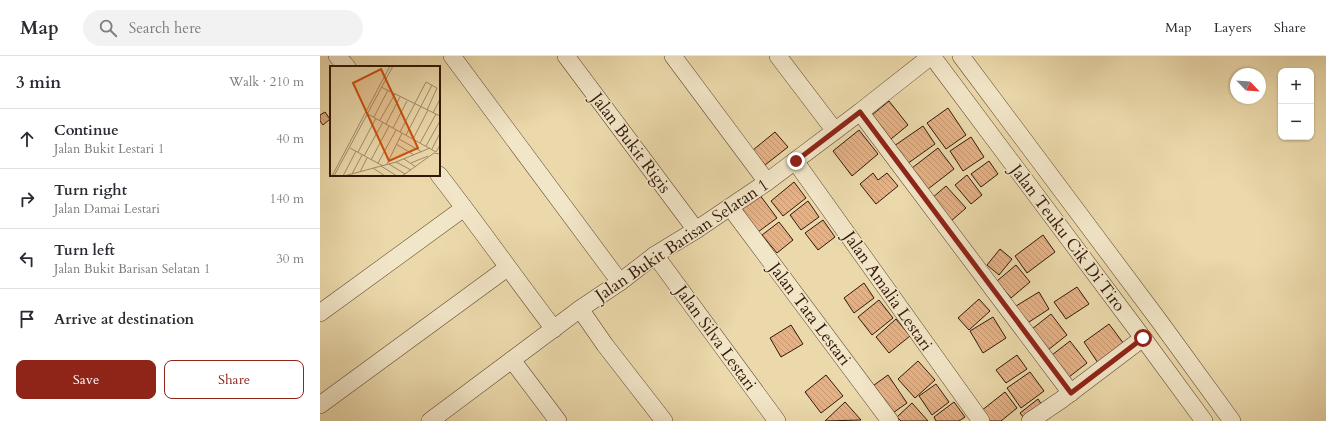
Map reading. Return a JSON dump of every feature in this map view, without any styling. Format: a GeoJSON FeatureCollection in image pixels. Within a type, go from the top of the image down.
{"type":"FeatureCollection","features":[{"type":"Feature","properties":{"kind":"street"},"geometry":{"type":"LineString","coordinates":[[337,56],[346,66]]}},
{"type":"Feature","properties":{"kind":"street"},"geometry":{"type":"LineString","coordinates":[[452,56],[620,282]]}},
{"type":"Feature","properties":{"kind":"street","name":"Jalan Bukit Rigis"},"geometry":{"type":"LineString","coordinates":[[566,56],[696,230]]}},
{"type":"Feature","properties":{"kind":"street"},"geometry":{"type":"LineString","coordinates":[[673,56],[767,182]]}},
{"type":"Feature","properties":{"kind":"street"},"geometry":{"type":"LineString","coordinates":[[778,56],[835,131]]}},
{"type":"Feature","properties":{"kind":"street","name":"Jalan Bukit Barisan Selatan 1"},"geometry":{"type":"LineString","coordinates":[[439,418],[512,360],[580,309],[656,255],[696,230],[796,161],[931,56]]}},
{"type":"Feature","properties":{"kind":"street","name":"Jalan Teuku Cik Di Tiro"},"geometry":{"type":"LineString","coordinates":[[931,56],[1204,421]]}},
{"type":"Feature","properties":{"kind":"street","name":"Jalan Teuku Cik Di Tiro"},"geometry":{"type":"LineString","coordinates":[[961,56],[1160,322],[1232,421]]}},
{"type":"Feature","properties":{"kind":"street"},"geometry":{"type":"LineString","coordinates":[[860,112],[1071,393]]}},
{"type":"Feature","properties":{"kind":"street","name":"Jalan Amalia Lestari"},"geometry":{"type":"LineString","coordinates":[[796,161],[981,421]]}},
{"type":"Feature","properties":{"kind":"street"},"geometry":{"type":"LineString","coordinates":[[439,176],[554,329]]}},
{"type":"Feature","properties":{"kind":"street","name":"Jalan Tata Lestari"},"geometry":{"type":"LineString","coordinates":[[730,207],[890,421]]}},
{"type":"Feature","properties":{"kind":"street"},"geometry":{"type":"LineString","coordinates":[[320,313],[464,208]]}},
{"type":"Feature","properties":{"kind":"street","name":"Jalan Silva Lestari"},"geometry":{"type":"LineString","coordinates":[[656,255],[777,421]]}},
{"type":"Feature","properties":{"kind":"street"},"geometry":{"type":"LineString","coordinates":[[320,405],[507,268]]}},
{"type":"Feature","properties":{"kind":"street"},"geometry":{"type":"LineString","coordinates":[[580,309],[605,345],[664,421]]}},
{"type":"Feature","properties":{"kind":"street"},"geometry":{"type":"LineString","coordinates":[[1030,421],[1071,393],[1143,338]]}},
{"type":"Feature","properties":{"kind":"street"},"geometry":{"type":"LineString","coordinates":[[512,360],[558,421]]}},
{"type":"Feature","properties":{"kind":"building"},"geometry":{"type":"Polygon","coordinates":[[[889,101],[908,125],[891,139],[872,115],[889,101]]]}},
{"type":"Feature","properties":{"kind":"building"},"geometry":{"type":"Polygon","coordinates":[[[948,108],[966,135],[946,149],[927,123],[948,108]]]}},
{"type":"Feature","properties":{"kind":"building"},"geometry":{"type":"Polygon","coordinates":[[[325,112],[330,119],[323,125],[320,121],[320,115],[325,112]]]}},
{"type":"Feature","properties":{"kind":"building"},"geometry":{"type":"Polygon","coordinates":[[[923,126],[935,144],[907,164],[894,146],[923,126]]]}},
{"type":"Feature","properties":{"kind":"building"},"geometry":{"type":"Polygon","coordinates":[[[859,130],[878,154],[852,176],[833,151],[859,130]]]}},
{"type":"Feature","properties":{"kind":"building"},"geometry":{"type":"Polygon","coordinates":[[[775,132],[788,147],[765,165],[753,150],[775,132]]]}},
{"type":"Feature","properties":{"kind":"building"},"geometry":{"type":"Polygon","coordinates":[[[971,137],[984,157],[963,171],[950,151],[971,137]]]}},
{"type":"Feature","properties":{"kind":"building"},"geometry":{"type":"Polygon","coordinates":[[[938,148],[954,169],[928,189],[912,168],[938,148]]]}},
{"type":"Feature","properties":{"kind":"building"},"geometry":{"type":"Polygon","coordinates":[[[989,161],[998,174],[981,187],[971,174],[989,161]]]}},
{"type":"Feature","properties":{"kind":"building"},"geometry":{"type":"Polygon","coordinates":[[[873,173],[878,180],[887,173],[898,186],[876,204],[860,184],[873,173]]]}},
{"type":"Feature","properties":{"kind":"building"},"geometry":{"type":"Polygon","coordinates":[[[967,175],[982,195],[971,204],[955,185],[967,175]]]}},
{"type":"Feature","properties":{"kind":"building"},"geometry":{"type":"Polygon","coordinates":[[[794,182],[806,198],[783,216],[771,201],[794,182]]]}},
{"type":"Feature","properties":{"kind":"building"},"geometry":{"type":"Polygon","coordinates":[[[946,186],[966,208],[951,221],[931,199],[946,186]]]}},
{"type":"Feature","properties":{"kind":"building"},"geometry":{"type":"Polygon","coordinates":[[[759,194],[777,218],[758,232],[741,209],[759,194]]]}},
{"type":"Feature","properties":{"kind":"building"},"geometry":{"type":"Polygon","coordinates":[[[808,201],[819,217],[801,230],[790,215],[808,201]]]}},
{"type":"Feature","properties":{"kind":"building"},"geometry":{"type":"Polygon","coordinates":[[[823,220],[835,237],[818,250],[805,233],[823,220]]]}},
{"type":"Feature","properties":{"kind":"building"},"geometry":{"type":"Polygon","coordinates":[[[779,222],[793,240],[777,253],[762,235],[779,222]]]}},
{"type":"Feature","properties":{"kind":"building"},"geometry":{"type":"Polygon","coordinates":[[[1043,235],[1055,252],[1027,273],[1015,256],[1043,235]]]}},
{"type":"Feature","properties":{"kind":"building"},"geometry":{"type":"Polygon","coordinates":[[[1000,249],[1012,259],[999,275],[987,265],[1000,249]]]}},
{"type":"Feature","properties":{"kind":"building"},"geometry":{"type":"Polygon","coordinates":[[[1016,265],[1030,282],[1011,298],[997,281],[1016,265]]]}},
{"type":"Feature","properties":{"kind":"building"},"geometry":{"type":"Polygon","coordinates":[[[864,283],[874,298],[854,313],[844,298],[864,283]]]}},
{"type":"Feature","properties":{"kind":"building"},"geometry":{"type":"Polygon","coordinates":[[[1077,287],[1089,304],[1066,319],[1054,302],[1077,287]]]}},
{"type":"Feature","properties":{"kind":"building"},"geometry":{"type":"Polygon","coordinates":[[[1039,292],[1049,309],[1026,324],[1016,306],[1039,292]]]}},
{"type":"Feature","properties":{"kind":"building"},"geometry":{"type":"Polygon","coordinates":[[[979,299],[990,311],[969,330],[958,318],[979,299]]]}},
{"type":"Feature","properties":{"kind":"building"},"geometry":{"type":"Polygon","coordinates":[[[879,300],[893,318],[872,335],[858,317],[879,300]]]}},
{"type":"Feature","properties":{"kind":"building"},"geometry":{"type":"Polygon","coordinates":[[[1051,314],[1067,335],[1048,350],[1032,329],[1051,314]]]}},
{"type":"Feature","properties":{"kind":"building"},"geometry":{"type":"Polygon","coordinates":[[[993,317],[1006,338],[983,353],[970,331],[993,317]]]}},
{"type":"Feature","properties":{"kind":"building"},"geometry":{"type":"Polygon","coordinates":[[[896,319],[910,336],[889,353],[876,337],[896,319]]]}},
{"type":"Feature","properties":{"kind":"building"},"geometry":{"type":"Polygon","coordinates":[[[1109,324],[1124,344],[1098,363],[1084,342],[1109,324]]]}},
{"type":"Feature","properties":{"kind":"building"},"geometry":{"type":"Polygon","coordinates":[[[791,325],[803,344],[781,357],[770,338],[791,325]]]}},
{"type":"Feature","properties":{"kind":"building"},"geometry":{"type":"Polygon","coordinates":[[[1070,341],[1087,363],[1069,377],[1052,355],[1070,341]]]}},
{"type":"Feature","properties":{"kind":"building"},"geometry":{"type":"Polygon","coordinates":[[[1017,355],[1027,369],[1006,383],[996,370],[1017,355]]]}},
{"type":"Feature","properties":{"kind":"building"},"geometry":{"type":"Polygon","coordinates":[[[918,361],[935,380],[915,398],[898,379],[918,361]]]}},
{"type":"Feature","properties":{"kind":"building"},"geometry":{"type":"Polygon","coordinates":[[[1030,372],[1044,391],[1021,408],[1007,388],[1030,372]]]}},
{"type":"Feature","properties":{"kind":"building"},"geometry":{"type":"Polygon","coordinates":[[[826,375],[843,396],[821,413],[805,392],[826,375]]]}},
{"type":"Feature","properties":{"kind":"building"},"geometry":{"type":"Polygon","coordinates":[[[888,375],[907,403],[890,415],[870,388],[888,375]]]}},
{"type":"Feature","properties":{"kind":"building"},"geometry":{"type":"Polygon","coordinates":[[[936,384],[949,402],[932,415],[919,396],[936,384]]]}},
{"type":"Feature","properties":{"kind":"building"},"geometry":{"type":"Polygon","coordinates":[[[1005,392],[1017,408],[1001,421],[989,421],[981,411],[1005,392]]]}},
{"type":"Feature","properties":{"kind":"building"},"geometry":{"type":"Polygon","coordinates":[[[1038,399],[1044,408],[1026,421],[1020,413],[1038,399]]]}},
{"type":"Feature","properties":{"kind":"building"},"geometry":{"type":"Polygon","coordinates":[[[845,402],[861,420],[825,421],[845,402]]]}},
{"type":"Feature","properties":{"kind":"building"},"geometry":{"type":"Polygon","coordinates":[[[954,402],[965,417],[959,421],[936,421],[934,417],[954,402]]]}},
{"type":"Feature","properties":{"kind":"building"},"geometry":{"type":"Polygon","coordinates":[[[912,403],[928,421],[901,421],[897,417],[912,403]]]}},
{"type":"Feature","properties":{"kind":"route"},"geometry":{"type":"LineString","coordinates":[[796,161],[860,112],[1071,393],[1143,338]]}}]}
